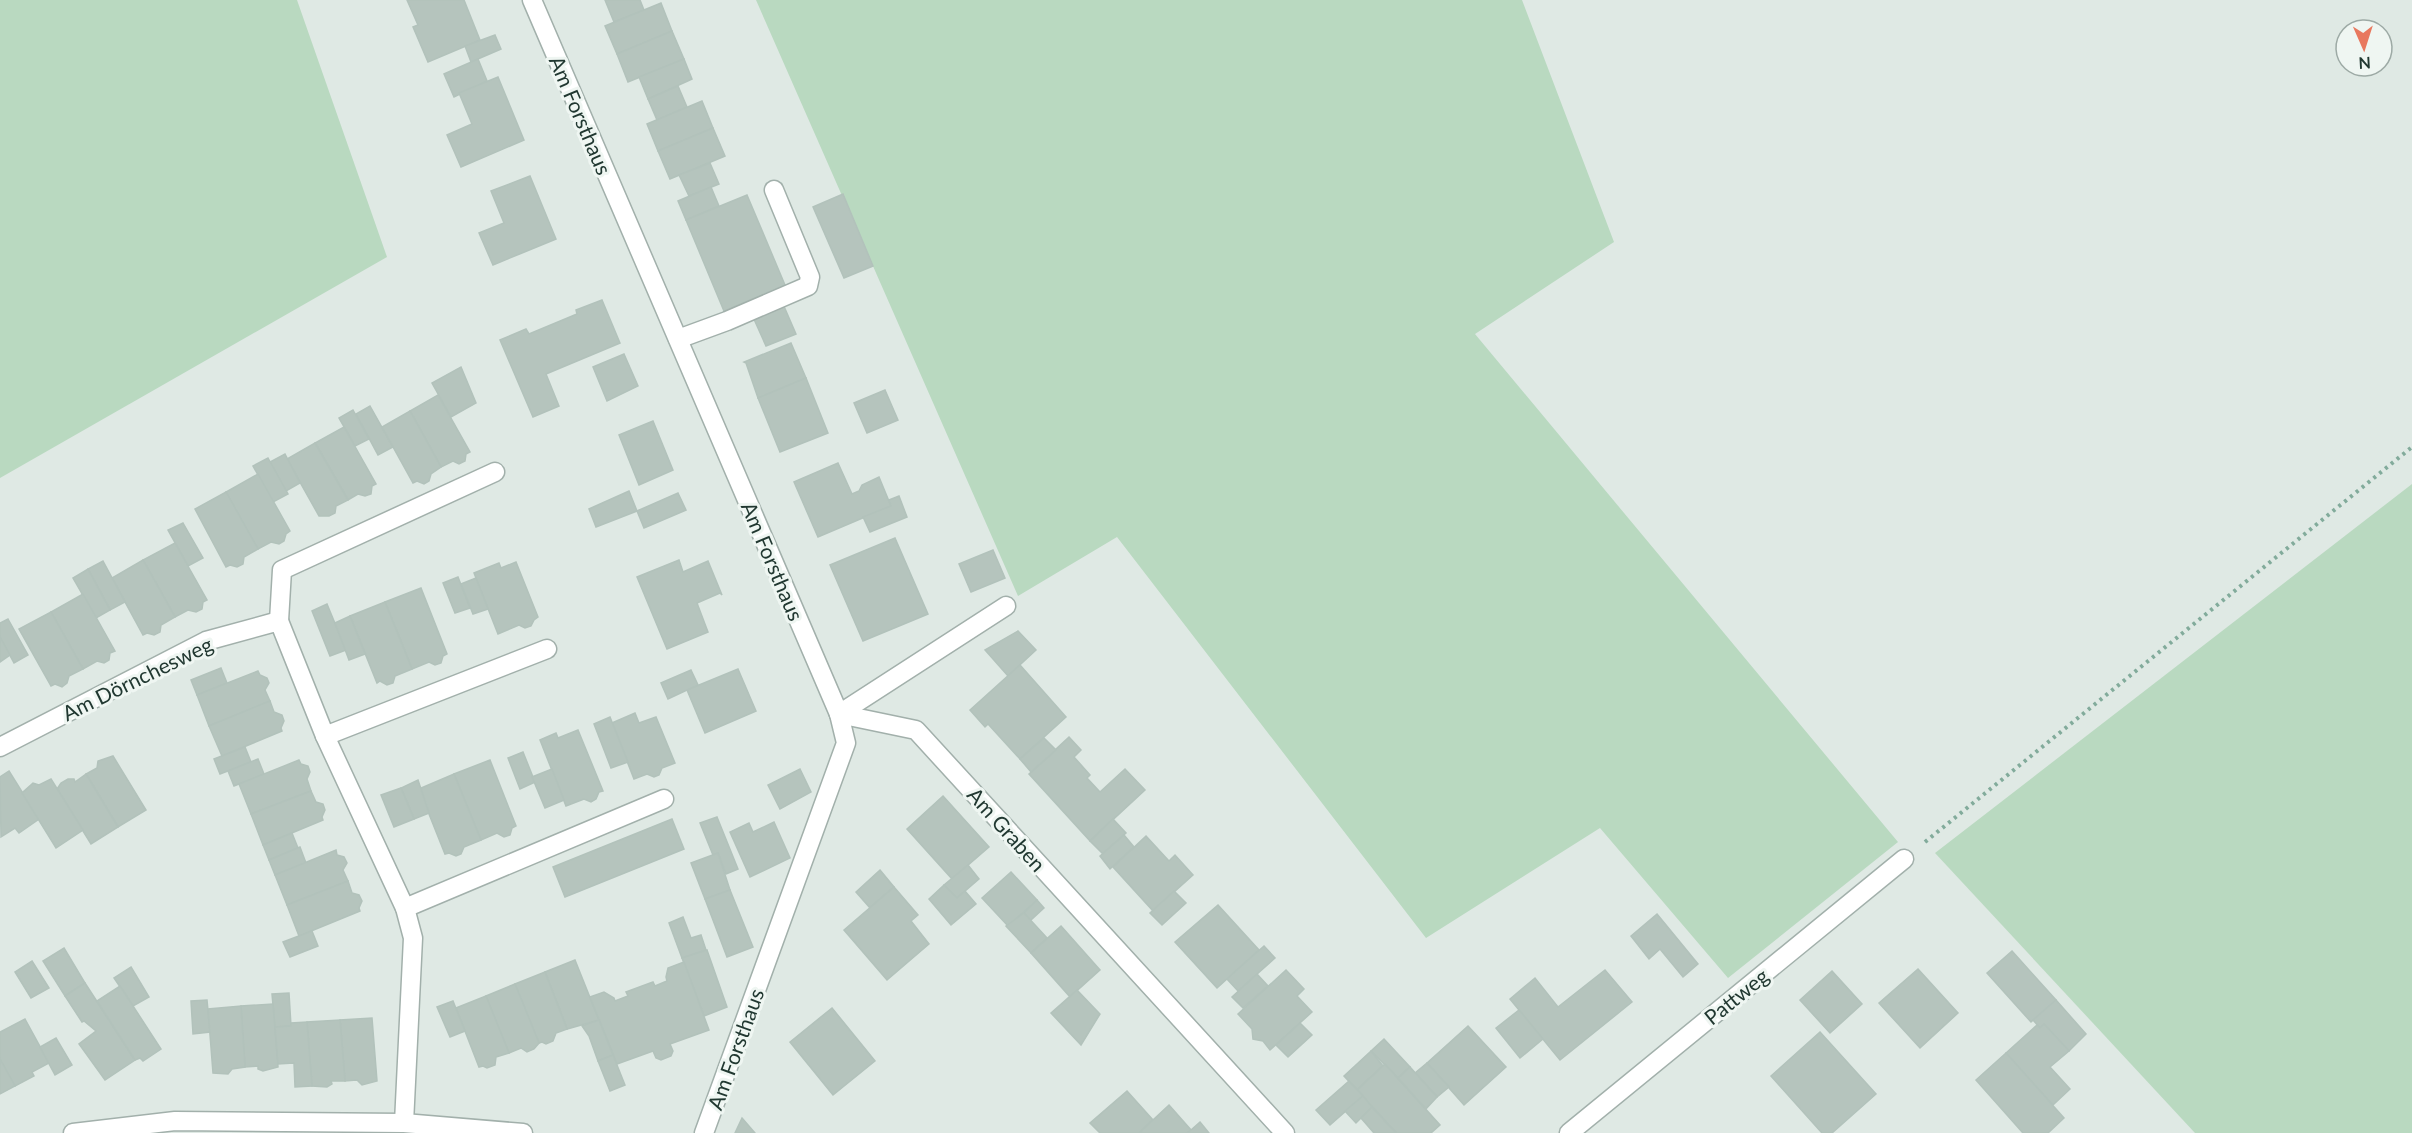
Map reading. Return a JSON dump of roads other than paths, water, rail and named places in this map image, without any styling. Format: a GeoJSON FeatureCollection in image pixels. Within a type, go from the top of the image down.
{"type":"FeatureCollection","features":[{"type":"Feature","properties":{"kind":"street","name":"Am Forsthaus"},"geometry":{"type":"LineString","coordinates":[[532,0],[839,714],[846,742],[704,1133]]}},
{"type":"Feature","properties":{"kind":"street"},"geometry":{"type":"LineString","coordinates":[[678,339],[727,321],[808,286],[810,277],[774,190]]}},
{"type":"Feature","properties":{"kind":"street"},"geometry":{"type":"LineString","coordinates":[[404,1123],[412,938],[405,908],[325,736],[279,621],[282,570],[495,472]]}},
{"type":"Feature","properties":{"kind":"street"},"geometry":{"type":"LineString","coordinates":[[839,714],[1006,606]]}},
{"type":"Feature","properties":{"kind":"street","name":"Am Dörnchesweg"},"geometry":{"type":"LineString","coordinates":[[0,747],[206,641],[279,621]]}},
{"type":"Feature","properties":{"kind":"street"},"geometry":{"type":"LineString","coordinates":[[325,736],[547,649]]}},
{"type":"Feature","properties":{"kind":"street","name":"Am Graben"},"geometry":{"type":"LineString","coordinates":[[839,714],[916,730],[1285,1133]]}},
{"type":"Feature","properties":{"kind":"street"},"geometry":{"type":"LineString","coordinates":[[405,908],[664,799]]}},
{"type":"Feature","properties":{"kind":"street","name":"Pattweg"},"geometry":{"type":"LineString","coordinates":[[1569,1133],[1904,859]]}},
{"type":"Feature","properties":{"kind":"street"},"geometry":{"type":"LineString","coordinates":[[72,1133],[162,1128],[186,1121],[404,1123],[523,1133]]}}]}
